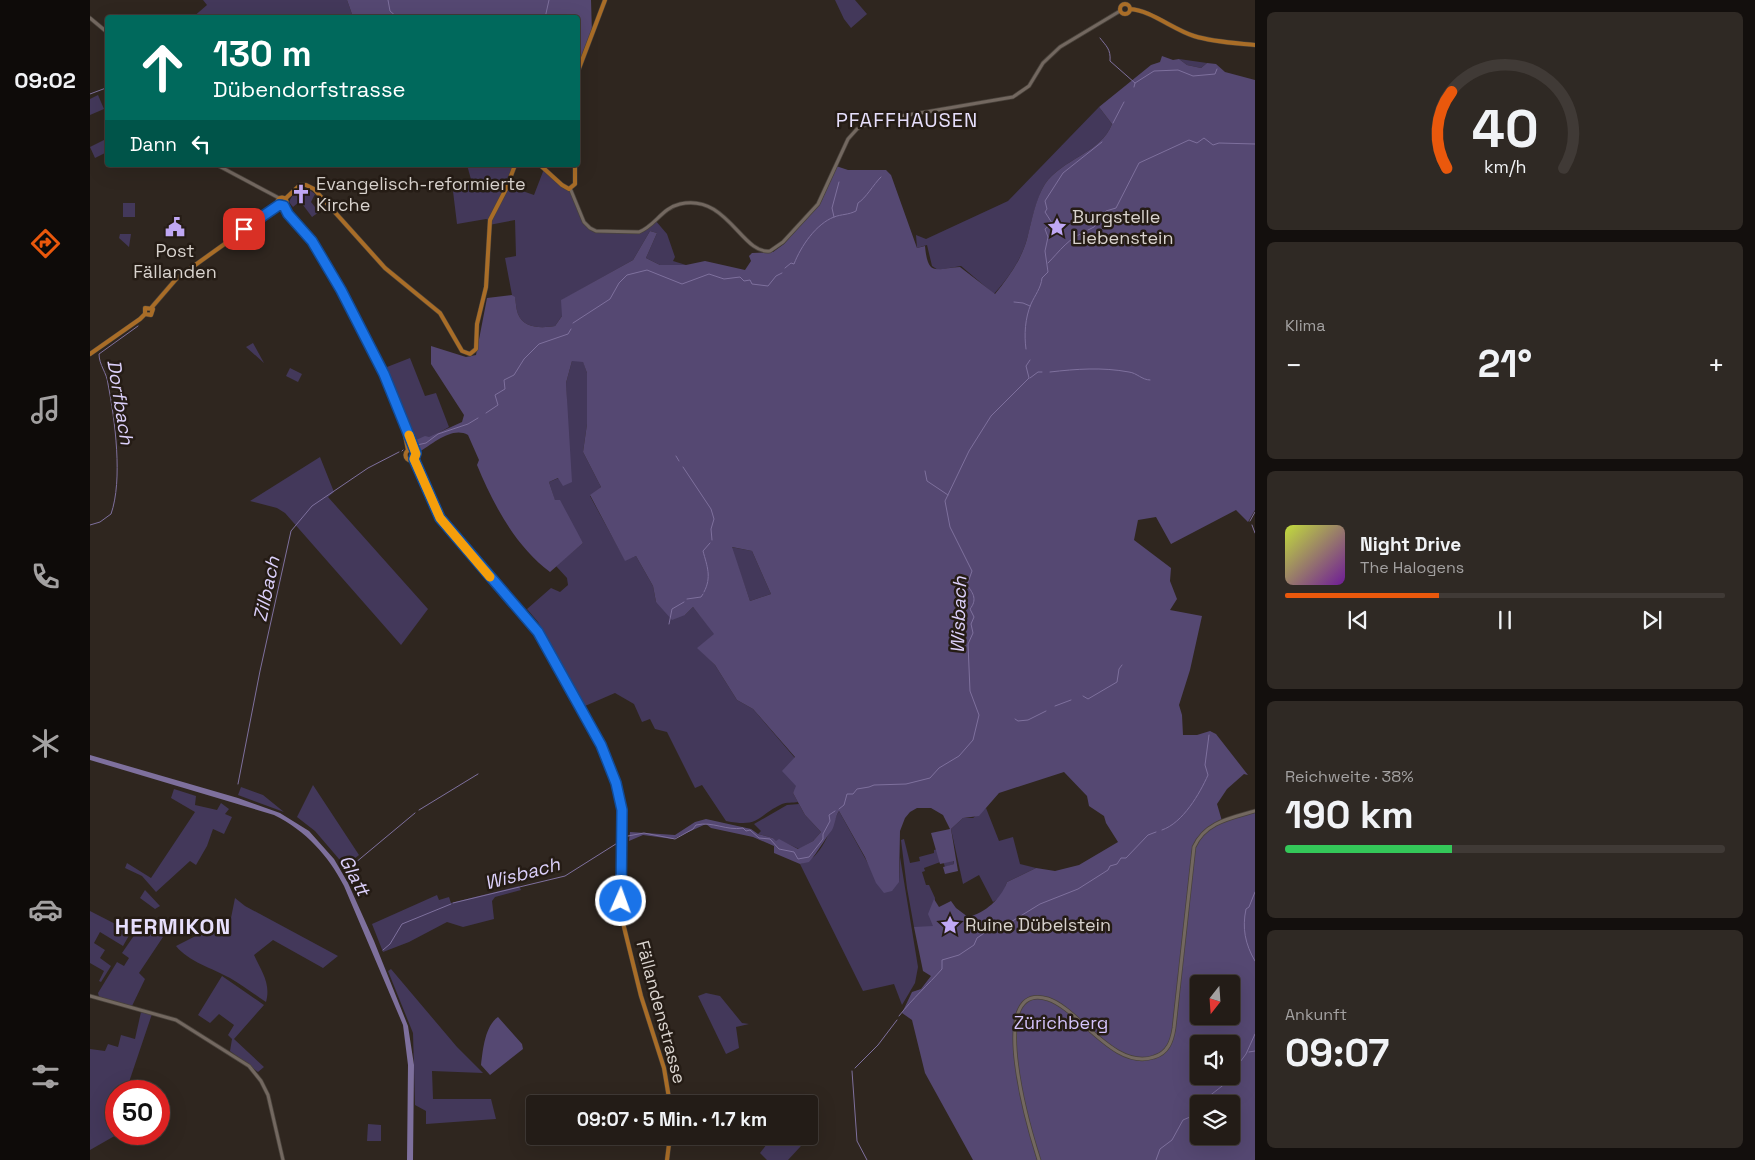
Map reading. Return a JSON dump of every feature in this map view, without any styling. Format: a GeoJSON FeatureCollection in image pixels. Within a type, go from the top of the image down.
{"type":"FeatureCollection","features":[{"type":"Feature","properties":{"kind":"main road"},"geometry":{"type":"LineString","coordinates":[[580,66],[605,0]]}},
{"type":"Feature","properties":{"kind":"main road"},"geometry":{"type":"LineString","coordinates":[[1130,9],[1126,14],[1120,11],[1122,2],[1128,5],[1130,9],[1144,13],[1194,36],[1255,45]]}},
{"type":"Feature","properties":{"kind":"main road"},"geometry":{"type":"LineString","coordinates":[[404,425],[408,450],[406,458],[414,459],[416,454],[381,367],[330,270],[312,241],[288,214],[284,206],[285,199],[300,185],[314,188],[385,268],[440,313],[462,350],[470,354],[476,348],[477,324],[486,287],[490,220],[508,186],[514,167]]}},
{"type":"Feature","properties":{"kind":"main road"},"geometry":{"type":"LineString","coordinates":[[542,167],[562,186],[570,188],[576,182],[576,167]]}},
{"type":"Feature","properties":{"kind":"main road"},"geometry":{"type":"LineString","coordinates":[[279,205],[279,198],[285,199]]}},
{"type":"Feature","properties":{"kind":"main road"},"geometry":{"type":"LineString","coordinates":[[90,354],[145,314],[152,316],[154,311],[152,307],[175,280],[279,205],[284,206]]}},
{"type":"Feature","properties":{"kind":"main road"},"geometry":{"type":"LineString","coordinates":[[408,450],[413,450]]}},
{"type":"Feature","properties":{"kind":"main road","name":"Fällandenstrasse"},"geometry":{"type":"LineString","coordinates":[[414,459],[440,518],[538,632],[601,745],[620,799],[623,837],[621,901],[624,927],[638,987],[664,1068],[668,1095]]}},
{"type":"Feature","properties":{"kind":"main road"},"geometry":{"type":"LineString","coordinates":[[667,1160],[669,1145]]}},
{"type":"Feature","properties":{"kind":"street"},"geometry":{"type":"LineString","coordinates":[[570,188],[584,222],[594,230],[639,232],[671,207],[679,204],[697,204],[708,207],[726,219],[755,249],[770,251],[783,242],[818,204],[845,143],[857,129],[873,121],[1012,97],[1029,86],[1043,63],[1060,46],[1120,11]]}},
{"type":"Feature","properties":{"kind":"street"},"geometry":{"type":"LineString","coordinates":[[90,18],[105,30]]}},
{"type":"Feature","properties":{"kind":"street"},"geometry":{"type":"LineString","coordinates":[[221,167],[279,198]]}},
{"type":"Feature","properties":{"kind":"street"},"geometry":{"type":"LineString","coordinates":[[1039,1160],[1026,1116],[1016,1070],[1016,1021],[1019,1009],[1031,1000],[1048,999],[1116,1050],[1143,1059],[1154,1057],[1165,1051],[1172,1040],[1174,1028],[1194,847],[1203,832],[1214,824],[1255,811]]}},
{"type":"Feature","properties":{"kind":"street"},"geometry":{"type":"LineString","coordinates":[[90,996],[176,1020],[249,1066],[261,1081],[268,1095],[283,1160]]}},
{"type":"Feature","properties":{"kind":"shaded area"},"geometry":{"type":"Polygon","coordinates":[[[203,0],[347,0],[352,15],[195,15],[207,5],[203,0]]]}},
{"type":"Feature","properties":{"kind":"shaded area"},"geometry":{"type":"Polygon","coordinates":[[[835,0],[855,0],[867,14],[851,28],[844,19],[835,0]]]}},
{"type":"Feature","properties":{"kind":"shaded area"},"geometry":{"type":"Polygon","coordinates":[[[1179,59],[1207,63],[1201,68],[1187,65],[1179,59]]]}},
{"type":"Feature","properties":{"kind":"shaded area"},"geometry":{"type":"Polygon","coordinates":[[[98,95],[104,109],[90,115],[90,99],[98,95]]]}},
{"type":"Feature","properties":{"kind":"shaded area"},"geometry":{"type":"Polygon","coordinates":[[[1099,107],[1112,124],[1107,134],[1090,149],[1052,175],[1045,184],[1036,204],[1027,239],[1018,261],[994,294],[961,266],[938,270],[932,266],[927,245],[917,248],[916,235],[926,239],[1008,201],[1099,107]]]}},
{"type":"Feature","properties":{"kind":"shaded area"},"geometry":{"type":"Polygon","coordinates":[[[105,140],[105,153],[95,158],[90,147],[105,140]]]}},
{"type":"Feature","properties":{"kind":"shaded area"},"geometry":{"type":"Polygon","coordinates":[[[468,167],[514,167],[508,186],[534,195],[544,169],[562,185],[570,188],[584,222],[592,230],[641,232],[655,220],[667,234],[675,257],[673,261],[686,265],[660,265],[646,258],[657,233],[650,231],[633,260],[562,300],[562,316],[555,326],[539,327],[529,325],[518,314],[515,298],[512,295],[505,258],[516,256],[515,220],[489,225],[490,220],[486,219],[457,224],[452,183],[472,183],[468,167]]]}},
{"type":"Feature","properties":{"kind":"shaded area"},"geometry":{"type":"Polygon","coordinates":[[[307,188],[315,194],[311,202],[319,212],[312,217],[300,201],[293,207],[289,202],[298,190],[307,188]]]}},
{"type":"Feature","properties":{"kind":"shaded area"},"geometry":{"type":"Polygon","coordinates":[[[123,203],[135,203],[135,217],[123,217],[123,203]]]}},
{"type":"Feature","properties":{"kind":"shaded area"},"geometry":{"type":"Polygon","coordinates":[[[120,234],[131,234],[129,247],[119,238],[120,234]]]}},
{"type":"Feature","properties":{"kind":"shaded area"},"geometry":{"type":"Polygon","coordinates":[[[253,343],[264,363],[246,347],[253,343]]]}},
{"type":"Feature","properties":{"kind":"shaded area"},"geometry":{"type":"Polygon","coordinates":[[[410,358],[425,396],[436,393],[449,427],[417,445],[387,367],[410,358]]]}},
{"type":"Feature","properties":{"kind":"shaded area"},"geometry":{"type":"Polygon","coordinates":[[[572,361],[583,361],[587,373],[587,424],[583,452],[601,487],[590,496],[625,560],[636,556],[653,586],[656,602],[685,615],[693,607],[715,634],[698,648],[715,665],[737,700],[753,709],[795,758],[797,787],[793,793],[798,802],[782,804],[752,822],[737,823],[726,821],[702,785],[695,788],[667,732],[655,729],[650,719],[642,722],[634,704],[615,693],[585,706],[538,622],[527,609],[551,588],[560,592],[568,585],[567,578],[556,566],[583,543],[555,501],[549,482],[559,478],[567,417],[566,383],[572,361]]]}},
{"type":"Feature","properties":{"kind":"shaded area"},"geometry":{"type":"Polygon","coordinates":[[[290,368],[302,374],[298,382],[286,376],[290,368]]]}},
{"type":"Feature","properties":{"kind":"shaded area"},"geometry":{"type":"Polygon","coordinates":[[[320,457],[334,492],[328,497],[428,609],[401,645],[285,513],[277,508],[250,501],[320,457]]]}},
{"type":"Feature","properties":{"kind":"shaded area"},"geometry":{"type":"Polygon","coordinates":[[[731,547],[752,551],[771,594],[750,601],[731,547]]]}},
{"type":"Feature","properties":{"kind":"shaded area","name":"Glatt"},"geometry":{"type":"Polygon","coordinates":[[[90,755],[238,798],[280,813],[309,831],[334,859],[348,883],[374,941],[408,1026],[414,1065],[413,1160],[407,1160],[408,1065],[403,1025],[344,886],[331,864],[306,836],[286,821],[274,815],[90,760],[90,755]]]}},
{"type":"Feature","properties":{"kind":"shaded area"},"geometry":{"type":"Polygon","coordinates":[[[313,785],[359,855],[345,866],[315,831],[297,817],[313,785]]]}},
{"type":"Feature","properties":{"kind":"shaded area"},"geometry":{"type":"Polygon","coordinates":[[[241,787],[263,795],[284,812],[238,795],[241,787]]]}},
{"type":"Feature","properties":{"kind":"shaded area"},"geometry":{"type":"Polygon","coordinates":[[[174,789],[196,796],[195,805],[217,810],[221,803],[229,809],[225,814],[232,817],[224,834],[213,829],[207,846],[196,865],[190,861],[156,892],[142,876],[125,868],[127,863],[151,878],[195,812],[171,798],[174,789]]]}},
{"type":"Feature","properties":{"kind":"shaded area"},"geometry":{"type":"Polygon","coordinates":[[[799,804],[805,815],[821,832],[813,841],[799,849],[779,840],[776,842],[773,838],[758,834],[761,831],[754,824],[787,805],[799,804]]]}},
{"type":"Feature","properties":{"kind":"shaded area"},"geometry":{"type":"Polygon","coordinates":[[[986,808],[999,841],[1013,837],[1020,864],[1036,868],[1007,882],[1002,896],[993,902],[979,875],[963,884],[951,829],[963,818],[973,818],[986,808]]]}},
{"type":"Feature","properties":{"kind":"shaded area"},"geometry":{"type":"Polygon","coordinates":[[[839,811],[876,878],[899,882],[900,857],[918,967],[915,983],[902,1005],[894,984],[863,991],[800,864],[808,861],[820,850],[839,811]]]}},
{"type":"Feature","properties":{"kind":"shaded area"},"geometry":{"type":"Polygon","coordinates":[[[904,839],[910,863],[920,861],[919,857],[934,853],[934,850],[938,849],[953,856],[954,864],[945,867],[943,861],[924,868],[925,871],[922,872],[926,885],[929,885],[935,898],[933,927],[914,927],[901,840],[904,839]]]}},
{"type":"Feature","properties":{"kind":"shaded area"},"geometry":{"type":"Polygon","coordinates":[[[519,886],[521,890],[495,897],[492,901],[494,919],[463,927],[447,922],[409,942],[383,952],[372,924],[437,895],[439,900],[449,897],[451,903],[519,886]]]}},
{"type":"Feature","properties":{"kind":"shaded area"},"geometry":{"type":"Polygon","coordinates":[[[145,890],[160,906],[155,909],[140,898],[145,890]]]}},
{"type":"Feature","properties":{"kind":"shaded area"},"geometry":{"type":"Polygon","coordinates":[[[235,898],[245,906],[338,956],[323,968],[273,940],[254,955],[267,984],[266,1002],[230,978],[194,961],[181,952],[176,946],[231,918],[235,898]]]}},
{"type":"Feature","properties":{"kind":"shaded area"},"geometry":{"type":"Polygon","coordinates":[[[90,911],[131,932],[123,946],[100,932],[94,943],[105,950],[100,958],[111,966],[101,982],[99,981],[104,971],[90,963],[90,911]]]}},
{"type":"Feature","properties":{"kind":"shaded area"},"geometry":{"type":"Polygon","coordinates":[[[144,921],[163,937],[139,973],[145,979],[132,1006],[99,997],[98,993],[117,962],[124,966],[129,958],[122,953],[144,921]]]}},
{"type":"Feature","properties":{"kind":"shaded area"},"geometry":{"type":"Polygon","coordinates":[[[391,969],[457,1047],[483,1073],[432,1071],[433,1099],[491,1099],[496,1119],[426,1124],[426,1111],[415,1105],[413,1033],[388,971],[391,969]]]}},
{"type":"Feature","properties":{"kind":"shaded area"},"geometry":{"type":"Polygon","coordinates":[[[222,976],[264,1005],[234,1039],[264,1067],[258,1072],[230,1051],[232,1039],[228,1035],[234,1025],[219,1014],[210,1023],[198,1015],[222,976]]]}},
{"type":"Feature","properties":{"kind":"shaded area"},"geometry":{"type":"Polygon","coordinates":[[[706,993],[720,996],[742,1023],[749,1024],[736,1027],[739,1048],[726,1054],[698,996],[706,993]]]}},
{"type":"Feature","properties":{"kind":"shaded area"},"geometry":{"type":"Polygon","coordinates":[[[141,1012],[152,1014],[130,1080],[105,1080],[105,1141],[90,1150],[90,1049],[105,1051],[108,1044],[118,1047],[121,1035],[135,1039],[141,1012]]]}},
{"type":"Feature","properties":{"kind":"shaded area"},"geometry":{"type":"Polygon","coordinates":[[[368,1124],[381,1125],[381,1141],[367,1141],[368,1124]]]}},
{"type":"Feature","properties":{"kind":"shaded area"},"geometry":{"type":"Polygon","coordinates":[[[766,1145],[802,1145],[788,1160],[767,1160],[760,1153],[766,1145]]]}},
{"type":"Feature","properties":{"kind":"green space"},"geometry":{"type":"Polygon","coordinates":[[[347,0],[591,0],[592,34],[580,65],[580,15],[352,15],[347,0]]]}},
{"type":"Feature","properties":{"kind":"green space","name":"Zürichberg"},"geometry":{"type":"Polygon","coordinates":[[[1162,56],[1173,60],[1179,59],[1187,65],[1201,68],[1207,63],[1216,64],[1225,72],[1255,80],[1255,510],[1248,522],[1236,510],[1171,544],[1156,517],[1138,520],[1134,540],[1171,568],[1170,581],[1177,599],[1170,610],[1202,616],[1190,670],[1179,705],[1182,715],[1183,735],[1197,735],[1210,731],[1216,734],[1248,775],[1244,774],[1227,789],[1217,804],[1222,821],[1255,811],[1255,1160],[973,1160],[925,1073],[912,1020],[902,1013],[912,992],[921,989],[931,976],[923,971],[914,927],[933,926],[928,914],[934,899],[939,907],[951,901],[956,908],[968,917],[986,909],[992,904],[1001,894],[1007,882],[1036,868],[1055,871],[1079,865],[1118,842],[1106,823],[1104,816],[1089,806],[1087,796],[1064,772],[999,793],[979,816],[963,818],[951,829],[958,871],[945,874],[943,867],[954,864],[954,861],[940,864],[931,833],[950,829],[943,815],[931,808],[917,808],[905,818],[900,831],[899,882],[892,891],[884,893],[876,883],[865,857],[839,811],[832,830],[815,854],[809,862],[800,864],[774,853],[774,846],[753,837],[711,828],[706,824],[673,839],[643,835],[629,841],[630,832],[675,835],[695,822],[706,819],[751,829],[758,834],[773,838],[776,841],[779,839],[798,849],[813,841],[821,832],[805,815],[793,793],[796,786],[782,771],[795,757],[753,709],[737,700],[715,665],[697,648],[714,634],[693,607],[685,615],[672,620],[656,602],[653,586],[636,556],[625,561],[590,495],[601,487],[583,452],[587,424],[587,373],[583,362],[572,361],[566,383],[572,482],[563,486],[558,478],[549,482],[555,500],[560,500],[583,543],[550,572],[526,550],[498,509],[483,480],[477,465],[479,460],[468,435],[462,433],[449,434],[419,452],[416,440],[425,436],[429,437],[462,422],[464,415],[431,364],[431,346],[466,357],[476,355],[487,298],[512,295],[515,297],[518,314],[524,322],[539,327],[555,326],[562,316],[561,300],[633,260],[650,231],[657,233],[646,258],[660,265],[686,265],[705,261],[745,270],[751,261],[749,256],[752,253],[773,252],[784,244],[822,200],[836,166],[848,170],[886,170],[891,175],[917,248],[925,246],[928,263],[931,267],[939,269],[960,267],[995,294],[1018,261],[1027,239],[1036,203],[1045,184],[1052,175],[1090,149],[1107,134],[1112,124],[1099,107],[1151,65],[1160,62],[1162,56]],[[732,547],[750,601],[771,594],[752,551],[732,547]]]}},
{"type":"Feature","properties":{"kind":"green space"},"geometry":{"type":"Polygon","coordinates":[[[498,1017],[522,1044],[523,1049],[490,1075],[481,1065],[487,1032],[498,1017]]]}},
{"type":"Feature","properties":{"kind":"waterway"},"geometry":{"type":"LineString","coordinates":[[388,0],[390,11],[395,15]]}},
{"type":"Feature","properties":{"kind":"waterway"},"geometry":{"type":"LineString","coordinates":[[546,15],[549,0]]}},
{"type":"Feature","properties":{"kind":"waterway"},"geometry":{"type":"LineString","coordinates":[[1100,38],[1109,51],[1110,61],[1135,83]]}},
{"type":"Feature","properties":{"kind":"waterway"},"geometry":{"type":"LineString","coordinates":[[1134,87],[1135,83],[1154,71],[1178,70],[1193,76],[1215,74],[1217,69]]}},
{"type":"Feature","properties":{"kind":"waterway"},"geometry":{"type":"LineString","coordinates":[[90,94],[105,88]]}},
{"type":"Feature","properties":{"kind":"waterway"},"geometry":{"type":"LineString","coordinates":[[1113,123],[1124,102]]}},
{"type":"Feature","properties":{"kind":"waterway"},"geometry":{"type":"LineString","coordinates":[[1088,230],[1094,227],[1106,211],[1116,208],[1139,163],[1189,140],[1197,143],[1204,138],[1213,145],[1219,143],[1255,144]]}},
{"type":"Feature","properties":{"kind":"waterway"},"geometry":{"type":"LineString","coordinates":[[1026,349],[1027,315],[1042,278],[1048,272],[1045,251],[1048,237],[1045,229],[1052,223],[1045,212],[1047,209],[1045,201],[1063,173],[1102,142]]}},
{"type":"Feature","properties":{"kind":"waterway","name":"Zilbach"},"geometry":{"type":"LineString","coordinates":[[785,268],[791,263],[794,264],[805,243],[815,230],[827,220],[856,211],[858,203],[881,177]]}},
{"type":"Feature","properties":{"kind":"waterway"},"geometry":{"type":"LineString","coordinates":[[834,217],[832,208],[839,182]]}},
{"type":"Feature","properties":{"kind":"waterway"},"geometry":{"type":"LineString","coordinates":[[1048,263],[1070,241],[1086,232]]}},
{"type":"Feature","properties":{"kind":"waterway","name":"Zilbach"},"geometry":{"type":"LineString","coordinates":[[573,323],[610,299],[619,283],[627,275],[647,270],[682,284],[709,274],[724,279],[740,277],[744,281],[750,280],[752,284],[768,286],[776,276],[782,273]]}},
{"type":"Feature","properties":{"kind":"waterway"},"geometry":{"type":"LineString","coordinates":[[1014,302],[1030,306]]}},
{"type":"Feature","properties":{"kind":"waterway","name":"Dorfbach"},"geometry":{"type":"LineString","coordinates":[[90,525],[100,522],[111,514],[117,484],[117,450],[113,415],[107,380],[99,354],[138,326]]}},
{"type":"Feature","properties":{"kind":"waterway","name":"Zilbach"},"geometry":{"type":"LineString","coordinates":[[486,413],[498,405],[495,395],[505,389],[504,380],[514,375],[524,359],[539,344],[568,334],[571,329]]}},
{"type":"Feature","properties":{"kind":"waterway","name":"Wisbach"},"geometry":{"type":"LineString","coordinates":[[839,809],[844,805],[847,794],[853,794],[857,789],[874,785],[906,784],[930,778],[939,768],[959,756],[973,740],[979,715],[970,691],[968,644],[973,633],[971,624],[974,617],[970,609],[974,600],[973,594],[967,585],[972,571],[950,527],[945,501],[969,451],[991,416],[1029,378],[1026,366],[1030,360]]}},
{"type":"Feature","properties":{"kind":"waterway"},"geometry":{"type":"LineString","coordinates":[[1050,372],[1079,369],[1109,369],[1132,373],[1150,380]]}},
{"type":"Feature","properties":{"kind":"waterway"},"geometry":{"type":"LineString","coordinates":[[1030,378],[1038,372],[1042,372]]}},
{"type":"Feature","properties":{"kind":"waterway","name":"Zilbach"},"geometry":{"type":"LineString","coordinates":[[417,445],[426,443],[438,434],[468,424],[478,418]]}},
{"type":"Feature","properties":{"kind":"waterway","name":"Zilbach"},"geometry":{"type":"LineString","coordinates":[[238,784],[260,671],[291,531],[312,506],[368,468],[399,452]]}},
{"type":"Feature","properties":{"kind":"waterway"},"geometry":{"type":"LineString","coordinates":[[676,456],[679,461]]}},
{"type":"Feature","properties":{"kind":"waterway"},"geometry":{"type":"LineString","coordinates":[[683,467],[711,509],[714,519],[711,529],[712,540]]}},
{"type":"Feature","properties":{"kind":"waterway"},"geometry":{"type":"LineString","coordinates":[[925,471],[927,481],[948,495]]}},
{"type":"Feature","properties":{"kind":"waterway"},"geometry":{"type":"LineString","coordinates":[[1250,521],[1255,512]]}},
{"type":"Feature","properties":{"kind":"waterway"},"geometry":{"type":"LineString","coordinates":[[1252,525],[1255,533]]}},
{"type":"Feature","properties":{"kind":"waterway"},"geometry":{"type":"LineString","coordinates":[[704,592],[708,576],[703,551],[710,543]]}},
{"type":"Feature","properties":{"kind":"waterway"},"geometry":{"type":"LineString","coordinates":[[687,599],[701,597],[703,594]]}},
{"type":"Feature","properties":{"kind":"waterway"},"geometry":{"type":"LineString","coordinates":[[669,624],[672,609],[684,602]]}},
{"type":"Feature","properties":{"kind":"waterway"},"geometry":{"type":"LineString","coordinates":[[1083,696],[1088,699],[1117,682],[1119,669],[1122,665]]}},
{"type":"Feature","properties":{"kind":"waterway"},"geometry":{"type":"LineString","coordinates":[[1055,706],[1071,700]]}},
{"type":"Feature","properties":{"kind":"waterway"},"geometry":{"type":"LineString","coordinates":[[1015,719],[1018,721],[1028,720],[1046,711]]}},
{"type":"Feature","properties":{"kind":"waterway"},"geometry":{"type":"LineString","coordinates":[[1162,830],[1177,821],[1184,814],[1205,782],[1208,775],[1205,765],[1209,735]]}},
{"type":"Feature","properties":{"kind":"waterway"},"geometry":{"type":"LineString","coordinates":[[419,810],[478,774]]}},
{"type":"Feature","properties":{"kind":"waterway","name":"Wisbach"},"geometry":{"type":"LineString","coordinates":[[628,836],[644,833],[675,839],[693,829],[696,825],[702,824],[737,829],[743,828],[746,831],[750,830],[759,838],[770,839],[779,849],[794,852],[798,859],[809,857],[823,839],[823,834],[830,821],[829,815],[835,811]]}},
{"type":"Feature","properties":{"kind":"waterway"},"geometry":{"type":"LineString","coordinates":[[349,868],[415,813]]}},
{"type":"Feature","properties":{"kind":"waterway"},"geometry":{"type":"LineString","coordinates":[[899,1016],[942,969],[942,960],[959,955],[974,945],[977,938],[993,927],[1001,928],[1040,904],[1078,889],[1108,870],[1110,866],[1117,864],[1121,858],[1126,858],[1148,835],[1156,832]]}},
{"type":"Feature","properties":{"kind":"waterway","name":"Wisbach"},"geometry":{"type":"LineString","coordinates":[[453,903],[565,876],[619,842]]}},
{"type":"Feature","properties":{"kind":"waterway"},"geometry":{"type":"LineString","coordinates":[[1255,892],[1249,907],[1246,909],[1244,923],[1247,942],[1255,961]]}},
{"type":"Feature","properties":{"kind":"waterway","name":"Wisbach"},"geometry":{"type":"LineString","coordinates":[[383,950],[390,944],[402,924],[451,904]]}},
{"type":"Feature","properties":{"kind":"waterway"},"geometry":{"type":"LineString","coordinates":[[855,1068],[878,1045],[897,1020]]}},
{"type":"Feature","properties":{"kind":"waterway"},"geometry":{"type":"LineString","coordinates":[[1240,1062],[1255,1034]]}},
{"type":"Feature","properties":{"kind":"waterway"},"geometry":{"type":"LineString","coordinates":[[1249,1052],[1255,1051]]}},
{"type":"Feature","properties":{"kind":"waterway"},"geometry":{"type":"LineString","coordinates":[[852,1071],[857,1141],[867,1160]]}},
{"type":"Feature","properties":{"kind":"waterway"},"geometry":{"type":"LineString","coordinates":[[1211,1095],[1223,1085]]}},
{"type":"Feature","properties":{"kind":"waterway"},"geometry":{"type":"LineString","coordinates":[[1156,1160],[1160,1149],[1172,1140],[1183,1120],[1190,1117]]}},
{"type":"Feature","properties":{"kind":"slow traffic"},"geometry":{"type":"LineString","coordinates":[[409,435],[412,448],[416,453],[414,459],[440,518],[452,535],[490,577]]}},
{"type":"Feature","properties":{"kind":"place","name":"Evangelisch-reformierte Kirche"},"geometry":{"type":"Point","coordinates":[301,194]}},
{"type":"Feature","properties":{"kind":"place","name":"Post Fällanden"},"geometry":{"type":"Point","coordinates":[175,227]}},
{"type":"Feature","properties":{"kind":"place","name":"Burgstelle Liebenstein"},"geometry":{"type":"Point","coordinates":[1057,227]}},
{"type":"Feature","properties":{"kind":"place","name":"Ruine Dübelstein"},"geometry":{"type":"Point","coordinates":[950,925]}},
{"type":"Feature","properties":{"kind":"district","name":"PFAFFHAUSEN"},"geometry":{"type":"Point","coordinates":[907,120]}},
{"type":"Feature","properties":{"kind":"district","name":"HERMIKON"},"geometry":{"type":"Point","coordinates":[173,926]}},
{"type":"Feature","properties":{"kind":"route"},"geometry":{"type":"LineString","coordinates":[[244,229],[279,205],[284,206],[288,214],[312,241],[330,270],[384,374],[408,433],[412,448],[416,453],[414,459],[440,518],[452,535],[538,632],[601,745],[616,783],[622,810],[621,901]]}}]}
